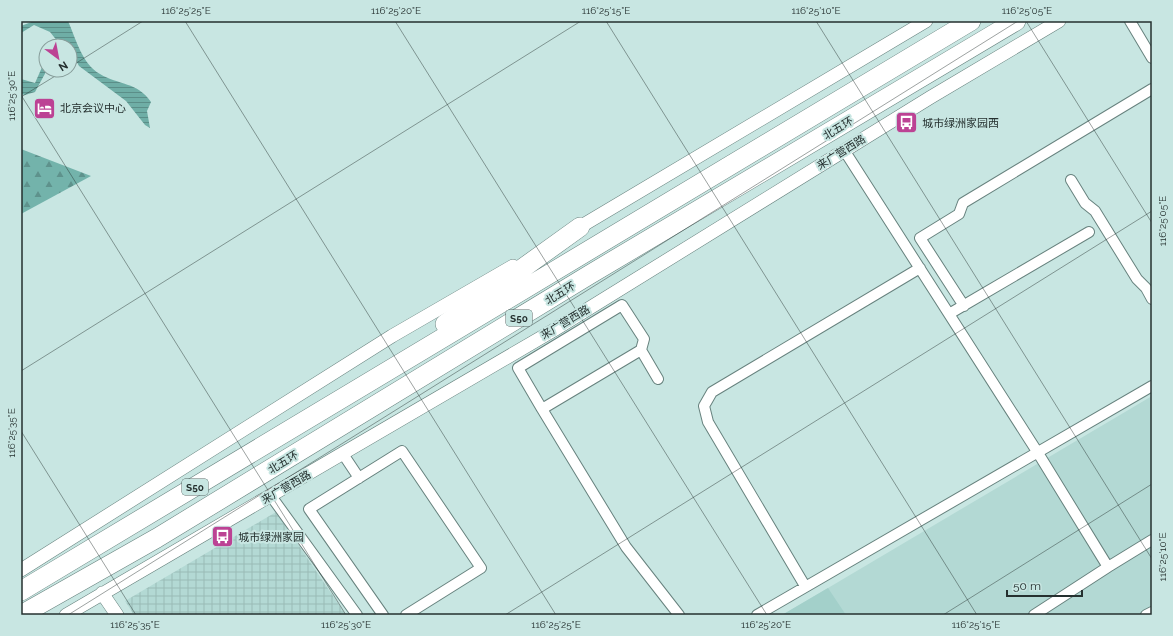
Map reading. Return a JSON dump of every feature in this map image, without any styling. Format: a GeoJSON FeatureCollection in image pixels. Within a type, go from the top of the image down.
{"type":"FeatureCollection","features":[{"type":"Feature","properties":{"kind":"highway","name":"北五环"},"geometry":{"type":"LineString","coordinates":[[21,591],[971,21]]}},
{"type":"Feature","properties":{"kind":"highway","name":"北五环"},"geometry":{"type":"LineString","coordinates":[[21,615],[156,538],[589,275],[1016,21]]}},
{"type":"Feature","properties":{"kind":"highway"},"geometry":{"type":"LineString","coordinates":[[370,382],[471,304],[580,227]]}},
{"type":"Feature","properties":{"kind":"street"},"geometry":{"type":"LineString","coordinates":[[21,570],[392,336],[580,227],[796,96],[926,21]]}},
{"type":"Feature","properties":{"kind":"street","name":"来广营西路"},"geometry":{"type":"LineString","coordinates":[[66,615],[570,320],[844,150],[1059,21]]}},
{"type":"Feature","properties":{"kind":"street"},"geometry":{"type":"LineString","coordinates":[[1130,21],[1152,58]]}},
{"type":"Feature","properties":{"kind":"street"},"geometry":{"type":"LineString","coordinates":[[906,246],[959,214],[963,203],[1152,89]]}},
{"type":"Feature","properties":{"kind":"street"},"geometry":{"type":"LineString","coordinates":[[844,150],[1038,453],[1108,567]]}},
{"type":"Feature","properties":{"kind":"street"},"geometry":{"type":"LineString","coordinates":[[1071,180],[1085,203],[1095,211],[1137,279],[1146,288],[1152,299]]}},
{"type":"Feature","properties":{"kind":"street"},"geometry":{"type":"LineString","coordinates":[[949,314],[1089,232]]}},
{"type":"Feature","properties":{"kind":"street"},"geometry":{"type":"LineString","coordinates":[[920,238],[964,306]]}},
{"type":"Feature","properties":{"kind":"street"},"geometry":{"type":"LineString","coordinates":[[805,586],[708,422],[704,406],[712,392],[920,268]]}},
{"type":"Feature","properties":{"kind":"street"},"geometry":{"type":"LineString","coordinates":[[542,410],[641,350],[644,339],[622,305],[518,368],[542,410],[626,547],[679,615]]}},
{"type":"Feature","properties":{"kind":"street"},"geometry":{"type":"LineString","coordinates":[[570,320],[577,332]]}},
{"type":"Feature","properties":{"kind":"street"},"geometry":{"type":"LineString","coordinates":[[641,350],[658,379]]}},
{"type":"Feature","properties":{"kind":"street"},"geometry":{"type":"LineString","coordinates":[[757,615],[1152,386]]}},
{"type":"Feature","properties":{"kind":"street"},"geometry":{"type":"LineString","coordinates":[[383,615],[309,509],[402,451],[481,568],[406,615]]}},
{"type":"Feature","properties":{"kind":"street"},"geometry":{"type":"LineString","coordinates":[[342,454],[359,478]]}},
{"type":"Feature","properties":{"kind":"street"},"geometry":{"type":"LineString","coordinates":[[271,496],[357,615]]}},
{"type":"Feature","properties":{"kind":"street"},"geometry":{"type":"LineString","coordinates":[[1034,615],[1152,540]]}},
{"type":"Feature","properties":{"kind":"street"},"geometry":{"type":"LineString","coordinates":[[102,593],[117,615]]}},
{"type":"Feature","properties":{"kind":"street"},"geometry":{"type":"LineString","coordinates":[[1146,615],[1152,612]]}},
{"type":"Feature","properties":{"kind":"shaded area"},"geometry":{"type":"Polygon","coordinates":[[[34,21],[68,21],[75,38],[55,38],[50,32],[34,25],[21,33],[21,26],[34,21]]]}},
{"type":"Feature","properties":{"kind":"shaded area"},"geometry":{"type":"Polygon","coordinates":[[[78,45],[84,58],[94,70],[107,78],[134,87],[146,96],[151,102],[147,111],[150,128],[145,125],[126,101],[79,66],[78,45]]]}},
{"type":"Feature","properties":{"kind":"shaded area"},"geometry":{"type":"Polygon","coordinates":[[[38,76],[38,78],[43,78],[35,92],[25,95],[21,94],[21,79],[35,83],[38,76]]]}},
{"type":"Feature","properties":{"kind":"shaded area"},"geometry":{"type":"Polygon","coordinates":[[[1152,396],[1152,615],[782,615],[828,588],[1152,396]]]}},
{"type":"Feature","properties":{"kind":"shaded area"},"geometry":{"type":"Polygon","coordinates":[[[276,512],[346,615],[134,615],[125,601],[276,512]]]}},
{"type":"Feature","properties":{"kind":"shaded area"},"geometry":{"type":"Polygon","coordinates":[[[828,588],[846,615],[782,615],[828,588]]]}},
{"type":"Feature","properties":{"kind":"green space"},"geometry":{"type":"Polygon","coordinates":[[[21,149],[91,176],[21,214],[21,149]]]}},
{"type":"Feature","properties":{"kind":"place","name":"北京会议中心"},"geometry":{"type":"Point","coordinates":[45,108]}},
{"type":"Feature","properties":{"kind":"place","name":"城市绿洲家园西"},"geometry":{"type":"Point","coordinates":[906,123]}},
{"type":"Feature","properties":{"kind":"place","name":"城市绿洲家园"},"geometry":{"type":"Point","coordinates":[222,537]}}]}
